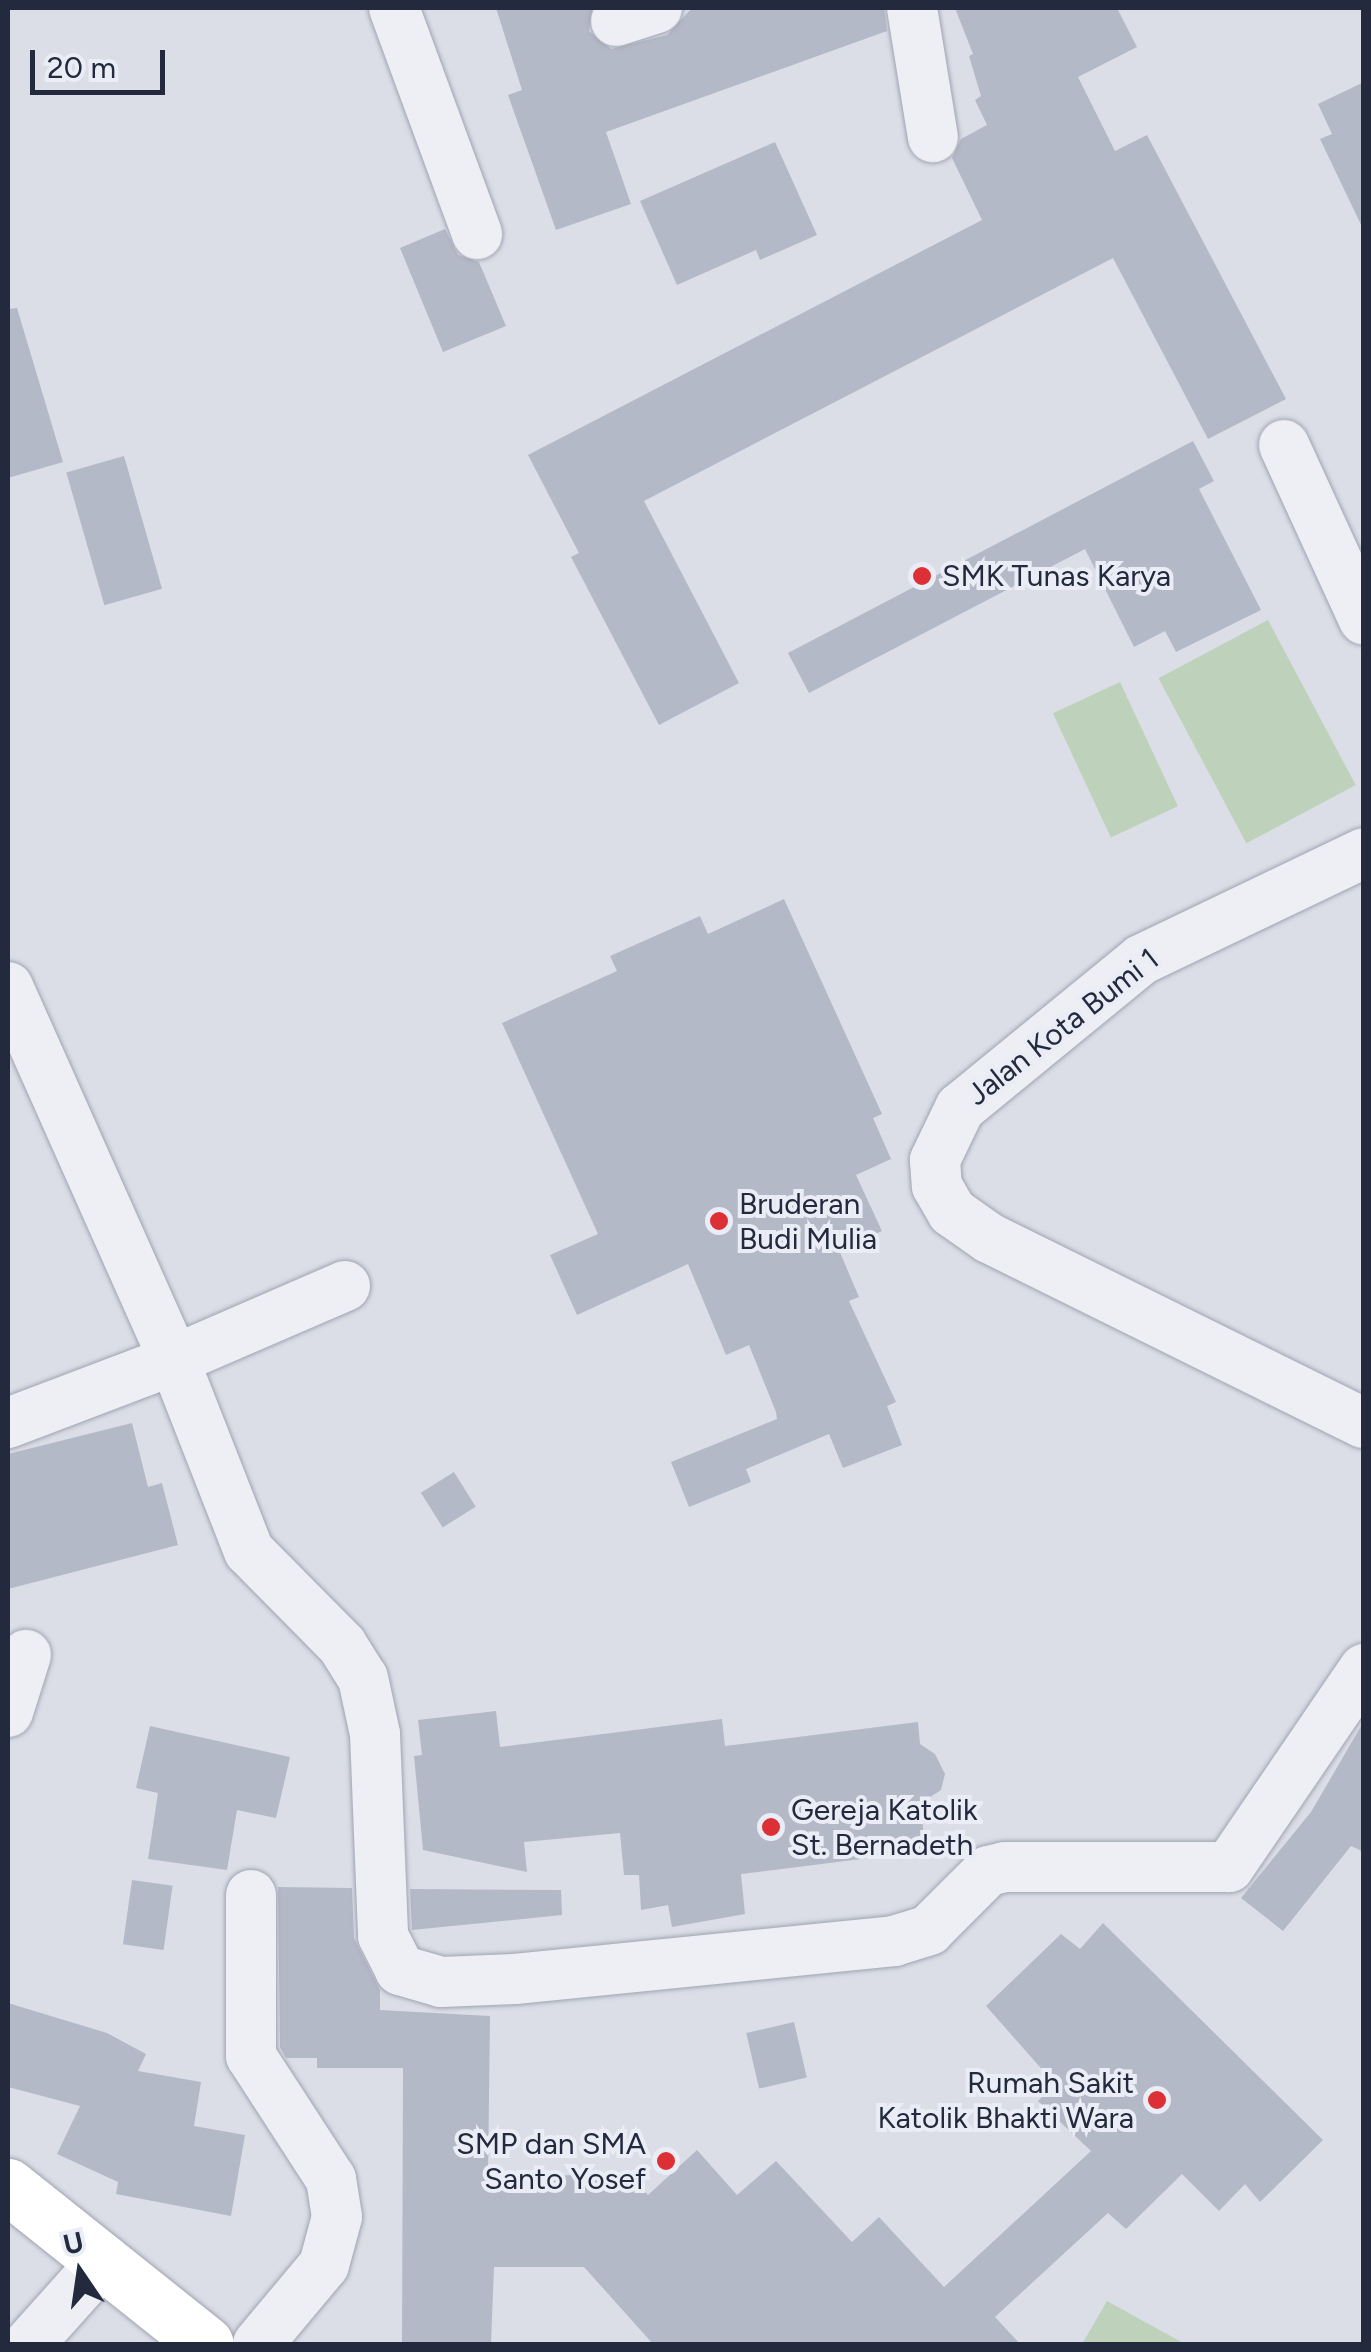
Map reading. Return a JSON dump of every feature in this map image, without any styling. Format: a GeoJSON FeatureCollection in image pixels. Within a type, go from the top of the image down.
{"type":"FeatureCollection","features":[{"type":"Feature","properties":{"kind":"main road"},"geometry":{"type":"LineString","coordinates":[[8,2186],[206,2344]]}},
{"type":"Feature","properties":{"kind":"street"},"geometry":{"type":"LineString","coordinates":[[394,8],[477,234]]}},
{"type":"Feature","properties":{"kind":"street"},"geometry":{"type":"LineString","coordinates":[[912,8],[933,137]]}},
{"type":"Feature","properties":{"kind":"street"},"geometry":{"type":"LineString","coordinates":[[1284,445],[1364,620]]}},
{"type":"Feature","properties":{"kind":"street","name":"Jalan Kota Bumi 1"},"geometry":{"type":"LineString","coordinates":[[1364,853],[1141,960],[960,1108],[935,1160],[937,1186],[952,1212],[989,1238],[1364,1422]]}},
{"type":"Feature","properties":{"kind":"street"},"geometry":{"type":"LineString","coordinates":[[8,987],[174,1360],[250,1551],[342,1646],[363,1678],[375,1734],[382,1936],[400,1970],[441,1982],[894,1941],[929,1930],[988,1871],[1229,1867],[1364,1669]]}},
{"type":"Feature","properties":{"kind":"street"},"geometry":{"type":"LineString","coordinates":[[8,1423],[174,1360],[345,1286]]}},
{"type":"Feature","properties":{"kind":"street"},"geometry":{"type":"LineString","coordinates":[[8,1712],[26,1655]]}},
{"type":"Feature","properties":{"kind":"street"},"geometry":{"type":"LineString","coordinates":[[251,1895],[251,2056],[331,2179],[337,2216],[324,2265],[258,2344]]}},
{"type":"Feature","properties":{"kind":"street"},"geometry":{"type":"LineString","coordinates":[[28,2344],[104,2260]]}},
{"type":"Feature","properties":{"kind":"green space"},"geometry":{"type":"Polygon","coordinates":[[[1268,620],[1356,785],[1246,843],[1159,678],[1268,620]]]}},
{"type":"Feature","properties":{"kind":"green space"},"geometry":{"type":"Polygon","coordinates":[[[1120,682],[1178,806],[1111,837],[1053,713],[1120,682]]]}},
{"type":"Feature","properties":{"kind":"green space"},"geometry":{"type":"Polygon","coordinates":[[[1107,2301],[1185,2344],[1082,2344],[1107,2301]]]}},
{"type":"Feature","properties":{"kind":"building"},"geometry":{"type":"Polygon","coordinates":[[[496,8],[592,8],[589,31],[611,49],[667,35],[692,8],[884,8],[887,31],[606,132],[631,204],[556,230],[508,95],[522,90],[496,8]]]}},
{"type":"Feature","properties":{"kind":"building"},"geometry":{"type":"Polygon","coordinates":[[[955,8],[1117,8],[1137,47],[1078,77],[1115,151],[1147,135],[1286,399],[1208,439],[1113,258],[644,501],[739,683],[659,725],[571,557],[579,553],[528,455],[982,220],[952,158],[961,139],[987,125],[975,100],[981,96],[969,56],[973,54],[955,8]]]}},
{"type":"Feature","properties":{"kind":"building"},"geometry":{"type":"Polygon","coordinates":[[[1364,82],[1364,231],[1320,139],[1332,134],[1318,104],[1364,82]]]}},
{"type":"Feature","properties":{"kind":"building"},"geometry":{"type":"Polygon","coordinates":[[[775,142],[817,235],[760,260],[756,250],[677,285],[640,201],[775,142]]]}},
{"type":"Feature","properties":{"kind":"building"},"geometry":{"type":"Polygon","coordinates":[[[445,229],[458,255],[479,262],[506,326],[443,352],[400,248],[445,229]]]}},
{"type":"Feature","properties":{"kind":"building"},"geometry":{"type":"Polygon","coordinates":[[[17,308],[63,462],[8,478],[8,309],[17,308]]]}},
{"type":"Feature","properties":{"kind":"building"},"geometry":{"type":"Polygon","coordinates":[[[1193,441],[1214,481],[1199,489],[1261,610],[1176,652],[1165,631],[1134,647],[1085,549],[809,693],[788,653],[1193,441]]]}},
{"type":"Feature","properties":{"kind":"building"},"geometry":{"type":"Polygon","coordinates":[[[124,456],[162,589],[104,605],[66,473],[124,456]]]}},
{"type":"Feature","properties":{"kind":"building","name":"Bruderan Budi Mulia"},"geometry":{"type":"Polygon","coordinates":[[[784,899],[882,1114],[873,1118],[891,1159],[856,1175],[882,1231],[839,1250],[859,1297],[849,1301],[896,1402],[887,1406],[902,1445],[843,1468],[829,1434],[746,1469],[751,1482],[689,1507],[671,1462],[777,1419],[776,1412],[749,1345],[726,1355],[688,1264],[577,1315],[550,1255],[598,1234],[502,1023],[617,971],[610,956],[700,916],[708,934],[784,899]]]}},
{"type":"Feature","properties":{"kind":"building"},"geometry":{"type":"Polygon","coordinates":[[[132,1423],[148,1487],[162,1483],[178,1545],[8,1589],[8,1454],[132,1423]]]}},
{"type":"Feature","properties":{"kind":"building"},"geometry":{"type":"Polygon","coordinates":[[[454,1472],[476,1507],[443,1527],[421,1493],[454,1472]]]}},
{"type":"Feature","properties":{"kind":"building","name":"Gereja Katolik St. Bernadeth"},"geometry":{"type":"Polygon","coordinates":[[[496,1711],[500,1747],[722,1719],[725,1746],[918,1722],[920,1744],[935,1754],[945,1774],[941,1790],[921,1803],[925,1851],[741,1874],[745,1914],[672,1927],[668,1905],[641,1910],[639,1875],[624,1875],[620,1833],[524,1842],[527,1872],[423,1850],[414,1756],[422,1755],[418,1720],[496,1711]]]}},
{"type":"Feature","properties":{"kind":"building"},"geometry":{"type":"Polygon","coordinates":[[[1364,1721],[1364,1852],[1351,1846],[1283,1931],[1241,1898],[1311,1812],[1364,1721]]]}},
{"type":"Feature","properties":{"kind":"building"},"geometry":{"type":"Polygon","coordinates":[[[150,1726],[290,1757],[276,1818],[237,1810],[227,1870],[148,1859],[158,1793],[136,1788],[150,1726]]]}},
{"type":"Feature","properties":{"kind":"building"},"geometry":{"type":"Polygon","coordinates":[[[132,1880],[173,1886],[164,1950],[123,1944],[132,1880]]]}},
{"type":"Feature","properties":{"kind":"building"},"geometry":{"type":"Polygon","coordinates":[[[278,1887],[352,1888],[354,1938],[380,1990],[380,2010],[490,2016],[488,2177],[629,2174],[648,2195],[697,2150],[737,2195],[776,2161],[852,2242],[879,2217],[944,2287],[1091,2151],[1038,2101],[1055,2084],[986,2006],[1061,1934],[1080,1949],[1103,1923],[1323,2140],[1260,2202],[1245,2184],[1219,2211],[1182,2174],[1126,2229],[1108,2213],[995,2317],[1020,2344],[653,2344],[584,2267],[494,2267],[491,2344],[402,2344],[403,2068],[317,2068],[317,2058],[286,2058],[280,2047],[278,1887]]]}},
{"type":"Feature","properties":{"kind":"building"},"geometry":{"type":"Polygon","coordinates":[[[410,1889],[561,1890],[562,1915],[412,1930],[410,1889]]]}},
{"type":"Feature","properties":{"kind":"building"},"geometry":{"type":"Polygon","coordinates":[[[8,2003],[107,2033],[146,2054],[138,2071],[201,2082],[194,2126],[245,2135],[231,2216],[116,2194],[118,2182],[57,2154],[80,2106],[8,2087],[8,2003]]]}},
{"type":"Feature","properties":{"kind":"building"},"geometry":{"type":"Polygon","coordinates":[[[794,2022],[807,2078],[759,2089],[746,2033],[794,2022]]]}},
{"type":"Feature","properties":{"kind":"place","name":"SMK Tunas Karya"},"geometry":{"type":"Point","coordinates":[922,576]}},
{"type":"Feature","properties":{"kind":"place","name":"Bruderan Budi Mulia"},"geometry":{"type":"Point","coordinates":[719,1221]}},
{"type":"Feature","properties":{"kind":"place","name":"Gereja Katolik St. Bernadeth"},"geometry":{"type":"Point","coordinates":[771,1827]}},
{"type":"Feature","properties":{"kind":"place","name":"Rumah Sakit Katolik Bhakti Wara"},"geometry":{"type":"Point","coordinates":[1157,2100]}},
{"type":"Feature","properties":{"kind":"place","name":"SMP dan SMA Santo Yosef"},"geometry":{"type":"Point","coordinates":[666,2161]}}]}
